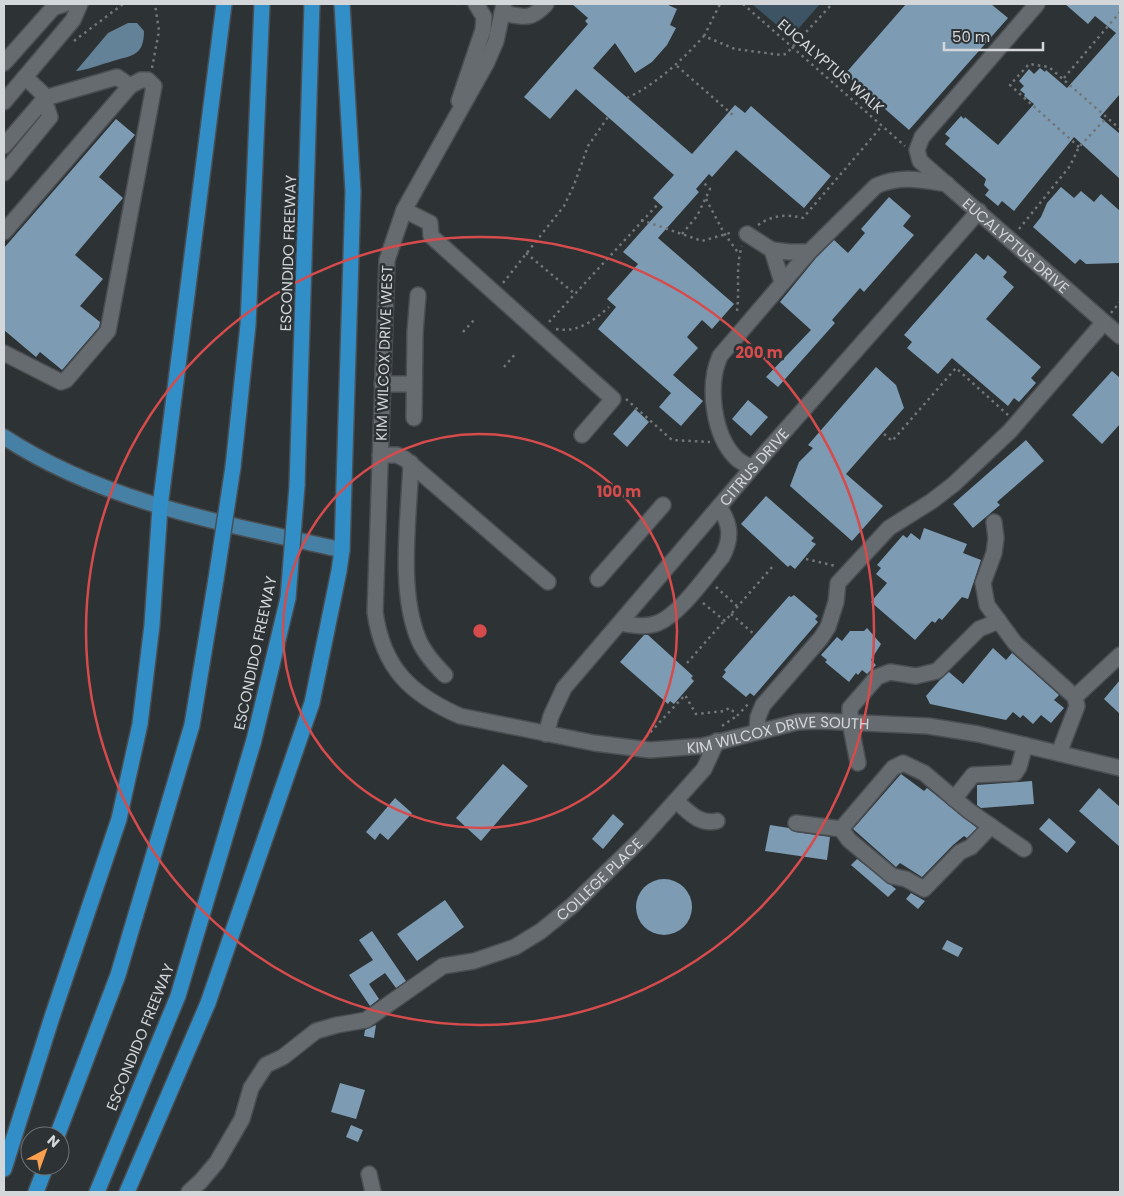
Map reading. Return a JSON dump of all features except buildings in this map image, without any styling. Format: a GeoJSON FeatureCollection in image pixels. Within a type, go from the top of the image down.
{"type":"FeatureCollection","features":[{"type":"Feature","properties":{"kind":"highway"},"geometry":{"type":"LineString","coordinates":[[4,1169],[52,1017],[119,819],[140,724],[152,625],[160,506],[224,4]]}},
{"type":"Feature","properties":{"kind":"highway"},"geometry":{"type":"LineString","coordinates":[[62,1126],[118,975],[192,725],[233,467],[248,325],[262,4]]}},
{"type":"Feature","properties":{"kind":"highway","name":"ESCONDIDO FREEWAY"},"geometry":{"type":"LineString","coordinates":[[97,1192],[178,996],[254,740],[288,598],[298,486],[312,5]]}},
{"type":"Feature","properties":{"kind":"highway"},"geometry":{"type":"LineString","coordinates":[[127,1192],[208,1003],[312,703],[342,550],[352,192],[342,5]]}},
{"type":"Feature","properties":{"kind":"highway"},"geometry":{"type":"LineString","coordinates":[[36,1192],[42,1176]]}},
{"type":"Feature","properties":{"kind":"main road"},"geometry":{"type":"LineString","coordinates":[[4,437],[35,456],[86,481],[160,506],[342,550]]}},
{"type":"Feature","properties":{"kind":"street"},"geometry":{"type":"LineString","coordinates":[[4,63],[53,8],[65,4]]}},
{"type":"Feature","properties":{"kind":"street"},"geometry":{"type":"LineString","coordinates":[[4,102],[73,20],[80,4]]}},
{"type":"Feature","properties":{"kind":"street"},"geometry":{"type":"LineString","coordinates":[[452,125],[465,77],[483,30],[484,17],[476,4]]}},
{"type":"Feature","properties":{"kind":"street"},"geometry":{"type":"LineString","coordinates":[[503,8],[529,17],[534,16],[546,4]]}},
{"type":"Feature","properties":{"kind":"street"},"geometry":{"type":"LineString","coordinates":[[917,150],[922,137],[1036,4]]}},
{"type":"Feature","properties":{"kind":"street","name":"KIM WILCOX DRIVE WEST"},"geometry":{"type":"LineString","coordinates":[[436,706],[406,683],[384,650],[375,612],[387,260],[404,210],[487,62],[496,41],[503,8]]}},
{"type":"Feature","properties":{"kind":"street"},"geometry":{"type":"LineString","coordinates":[[4,173],[50,117],[42,93],[25,77]]}},
{"type":"Feature","properties":{"kind":"street"},"geometry":{"type":"LineString","coordinates":[[4,146],[45,98],[117,77],[130,86]]}},
{"type":"Feature","properties":{"kind":"street"},"geometry":{"type":"LineString","coordinates":[[4,232],[130,86],[141,80],[148,80],[154,86],[108,331],[66,380],[61,382],[4,353]]}},
{"type":"Feature","properties":{"kind":"street","name":"EUCALYPTUS DRIVE"},"geometry":{"type":"LineString","coordinates":[[917,150],[920,161],[979,210],[1120,336]]}},
{"type":"Feature","properties":{"kind":"street"},"geometry":{"type":"LineString","coordinates":[[752,468],[736,458],[717,424],[714,402],[715,368],[720,356],[809,252],[876,186],[889,180],[909,178],[948,184]]}},
{"type":"Feature","properties":{"kind":"street"},"geometry":{"type":"LineString","coordinates":[[404,210],[430,224],[431,236],[613,399],[582,435]]}},
{"type":"Feature","properties":{"kind":"street","name":"CITRUS DRIVE"},"geometry":{"type":"LineString","coordinates":[[546,734],[551,716],[564,688],[752,468],[979,210]]}},
{"type":"Feature","properties":{"kind":"street"},"geometry":{"type":"LineString","coordinates":[[747,234],[772,250],[809,252]]}},
{"type":"Feature","properties":{"kind":"street"},"geometry":{"type":"LineString","coordinates":[[772,250],[782,282]]}},
{"type":"Feature","properties":{"kind":"street"},"geometry":{"type":"LineString","coordinates":[[414,418],[413,384],[416,299],[418,295]]}},
{"type":"Feature","properties":{"kind":"street"},"geometry":{"type":"LineString","coordinates":[[758,731],[758,717],[763,705],[821,638],[828,627],[836,602],[838,583],[889,528],[932,502],[954,484],[1017,423],[1104,322]]}},
{"type":"Feature","properties":{"kind":"street"},"geometry":{"type":"LineString","coordinates":[[382,384],[413,384]]}},
{"type":"Feature","properties":{"kind":"street"},"geometry":{"type":"LineString","coordinates":[[380,455],[397,455],[411,464],[548,582]]}},
{"type":"Feature","properties":{"kind":"street"},"geometry":{"type":"LineString","coordinates":[[411,464],[406,585],[418,638],[434,664],[445,675]]}},
{"type":"Feature","properties":{"kind":"street"},"geometry":{"type":"LineString","coordinates":[[598,579],[663,505]]}},
{"type":"Feature","properties":{"kind":"street"},"geometry":{"type":"LineString","coordinates":[[620,623],[636,626],[658,623],[669,616],[685,601],[728,547],[729,525],[719,508]]}},
{"type":"Feature","properties":{"kind":"street"},"geometry":{"type":"LineString","coordinates":[[994,522],[996,538],[994,553],[985,576],[984,594],[990,612],[999,621],[1014,643],[1075,697],[1077,706],[1059,753]]}},
{"type":"Feature","properties":{"kind":"street"},"geometry":{"type":"LineString","coordinates":[[858,763],[850,722],[852,705],[877,677],[890,672],[916,676],[937,671],[979,629],[999,621]]}},
{"type":"Feature","properties":{"kind":"street"},"geometry":{"type":"LineString","coordinates":[[1075,697],[1120,655]]}},
{"type":"Feature","properties":{"kind":"street","name":"KIM WILCOX DRIVE SOUTH"},"geometry":{"type":"LineString","coordinates":[[436,706],[460,716],[626,749],[650,750],[702,746],[716,735],[758,731],[798,722],[850,722],[928,726],[978,734],[1120,768]]}},
{"type":"Feature","properties":{"kind":"street","name":"COLLEGE PLACE"},"geometry":{"type":"LineString","coordinates":[[188,1192],[201,1181],[217,1162],[242,1119],[251,1088],[266,1065],[283,1057],[316,1032],[337,1025],[366,1020],[443,966],[474,962],[515,948],[541,931],[573,906],[644,836],[676,801],[704,769],[716,735]]}},
{"type":"Feature","properties":{"kind":"street"},"geometry":{"type":"LineString","coordinates":[[954,799],[973,775],[1015,773],[1019,767],[1024,744]]}},
{"type":"Feature","properties":{"kind":"street"},"geometry":{"type":"LineString","coordinates":[[841,829],[899,764],[904,763],[924,773],[954,799],[1024,849]]}},
{"type":"Feature","properties":{"kind":"street"},"geometry":{"type":"LineString","coordinates":[[676,801],[698,819],[709,822],[717,820]]}},
{"type":"Feature","properties":{"kind":"street"},"geometry":{"type":"LineString","coordinates":[[796,823],[841,829],[849,840],[892,876],[906,879],[924,889],[960,852],[970,847],[991,826]]}},
{"type":"Feature","properties":{"kind":"street"},"geometry":{"type":"LineString","coordinates":[[369,1174],[373,1192]]}},
{"type":"Feature","properties":{"kind":"path"},"geometry":{"type":"LineString","coordinates":[[72,42],[123,4]]}},
{"type":"Feature","properties":{"kind":"path"},"geometry":{"type":"LineString","coordinates":[[148,80],[157,51],[159,31],[155,4]]}},
{"type":"Feature","properties":{"kind":"path"},"geometry":{"type":"LineString","coordinates":[[627,98],[648,88],[677,66],[704,36],[720,4]]}},
{"type":"Feature","properties":{"kind":"path","name":"EUCALYPTUS WALK"},"geometry":{"type":"LineString","coordinates":[[743,4],[904,145],[917,150]]}},
{"type":"Feature","properties":{"kind":"path"},"geometry":{"type":"LineString","coordinates":[[704,36],[735,49],[781,55],[794,48],[832,4]]}},
{"type":"Feature","properties":{"kind":"path"},"geometry":{"type":"LineString","coordinates":[[1064,78],[1120,12]]}},
{"type":"Feature","properties":{"kind":"path"},"geometry":{"type":"LineString","coordinates":[[1079,147],[1010,85],[1029,64],[1049,67],[1064,78],[1120,129]]}},
{"type":"Feature","properties":{"kind":"path"},"geometry":{"type":"LineString","coordinates":[[677,66],[734,116]]}},
{"type":"Feature","properties":{"kind":"path"},"geometry":{"type":"LineString","coordinates":[[496,293],[564,206],[588,146],[608,117]]}},
{"type":"Feature","properties":{"kind":"path"},"geometry":{"type":"LineString","coordinates":[[1017,232],[1070,166],[1079,147],[1107,117]]}},
{"type":"Feature","properties":{"kind":"path"},"geometry":{"type":"LineString","coordinates":[[737,311],[739,254],[747,234],[768,218],[788,214],[803,218],[882,126]]}},
{"type":"Feature","properties":{"kind":"path"},"geometry":{"type":"LineString","coordinates":[[682,234],[698,216],[706,199],[710,189],[703,182]]}},
{"type":"Feature","properties":{"kind":"path"},"geometry":{"type":"LineString","coordinates":[[706,199],[724,233],[739,254]]}},
{"type":"Feature","properties":{"kind":"path"},"geometry":{"type":"LineString","coordinates":[[544,327],[659,203]]}},
{"type":"Feature","properties":{"kind":"path"},"geometry":{"type":"LineString","coordinates":[[642,220],[702,241],[724,233],[747,234]]}},
{"type":"Feature","properties":{"kind":"path"},"geometry":{"type":"LineString","coordinates":[[526,253],[575,294]]}},
{"type":"Feature","properties":{"kind":"path"},"geometry":{"type":"LineString","coordinates":[[552,329],[567,332],[591,323],[609,307]]}},
{"type":"Feature","properties":{"kind":"path"},"geometry":{"type":"LineString","coordinates":[[463,332],[474,320]]}},
{"type":"Feature","properties":{"kind":"path"},"geometry":{"type":"LineString","coordinates":[[504,367],[516,353]]}},
{"type":"Feature","properties":{"kind":"path"},"geometry":{"type":"LineString","coordinates":[[884,434],[892,441],[956,368],[1017,423]]}},
{"type":"Feature","properties":{"kind":"path"},"geometry":{"type":"LineString","coordinates":[[640,411],[672,440],[715,443],[725,441]]}},
{"type":"Feature","properties":{"kind":"path"},"geometry":{"type":"LineString","coordinates":[[806,558],[827,565],[852,568]]}},
{"type":"Feature","properties":{"kind":"path"},"geometry":{"type":"LineString","coordinates":[[687,663],[773,566]]}},
{"type":"Feature","properties":{"kind":"path"},"geometry":{"type":"LineString","coordinates":[[712,591],[716,587],[737,606]]}},
{"type":"Feature","properties":{"kind":"path"},"geometry":{"type":"LineString","coordinates":[[703,602],[724,621]]}},
{"type":"Feature","properties":{"kind":"path"},"geometry":{"type":"LineString","coordinates":[[731,614],[755,635]]}},
{"type":"Feature","properties":{"kind":"path"},"geometry":{"type":"LineString","coordinates":[[653,736],[646,737],[685,695],[696,714],[725,711],[729,708],[738,715]]}},
{"type":"Feature","properties":{"kind":"path"},"geometry":{"type":"LineString","coordinates":[[716,735],[749,703]]}},
{"type":"Feature","properties":{"kind":"shaded area"},"geometry":{"type":"Polygon","coordinates":[[[752,4],[820,4],[791,37],[752,4]]]}},
{"type":"Feature","properties":{"kind":"shaded area"},"geometry":{"type":"Polygon","coordinates":[[[128,23],[137,23],[144,31],[142,46],[139,51],[130,56],[89,69],[76,71],[108,33],[128,23]]]}}]}
